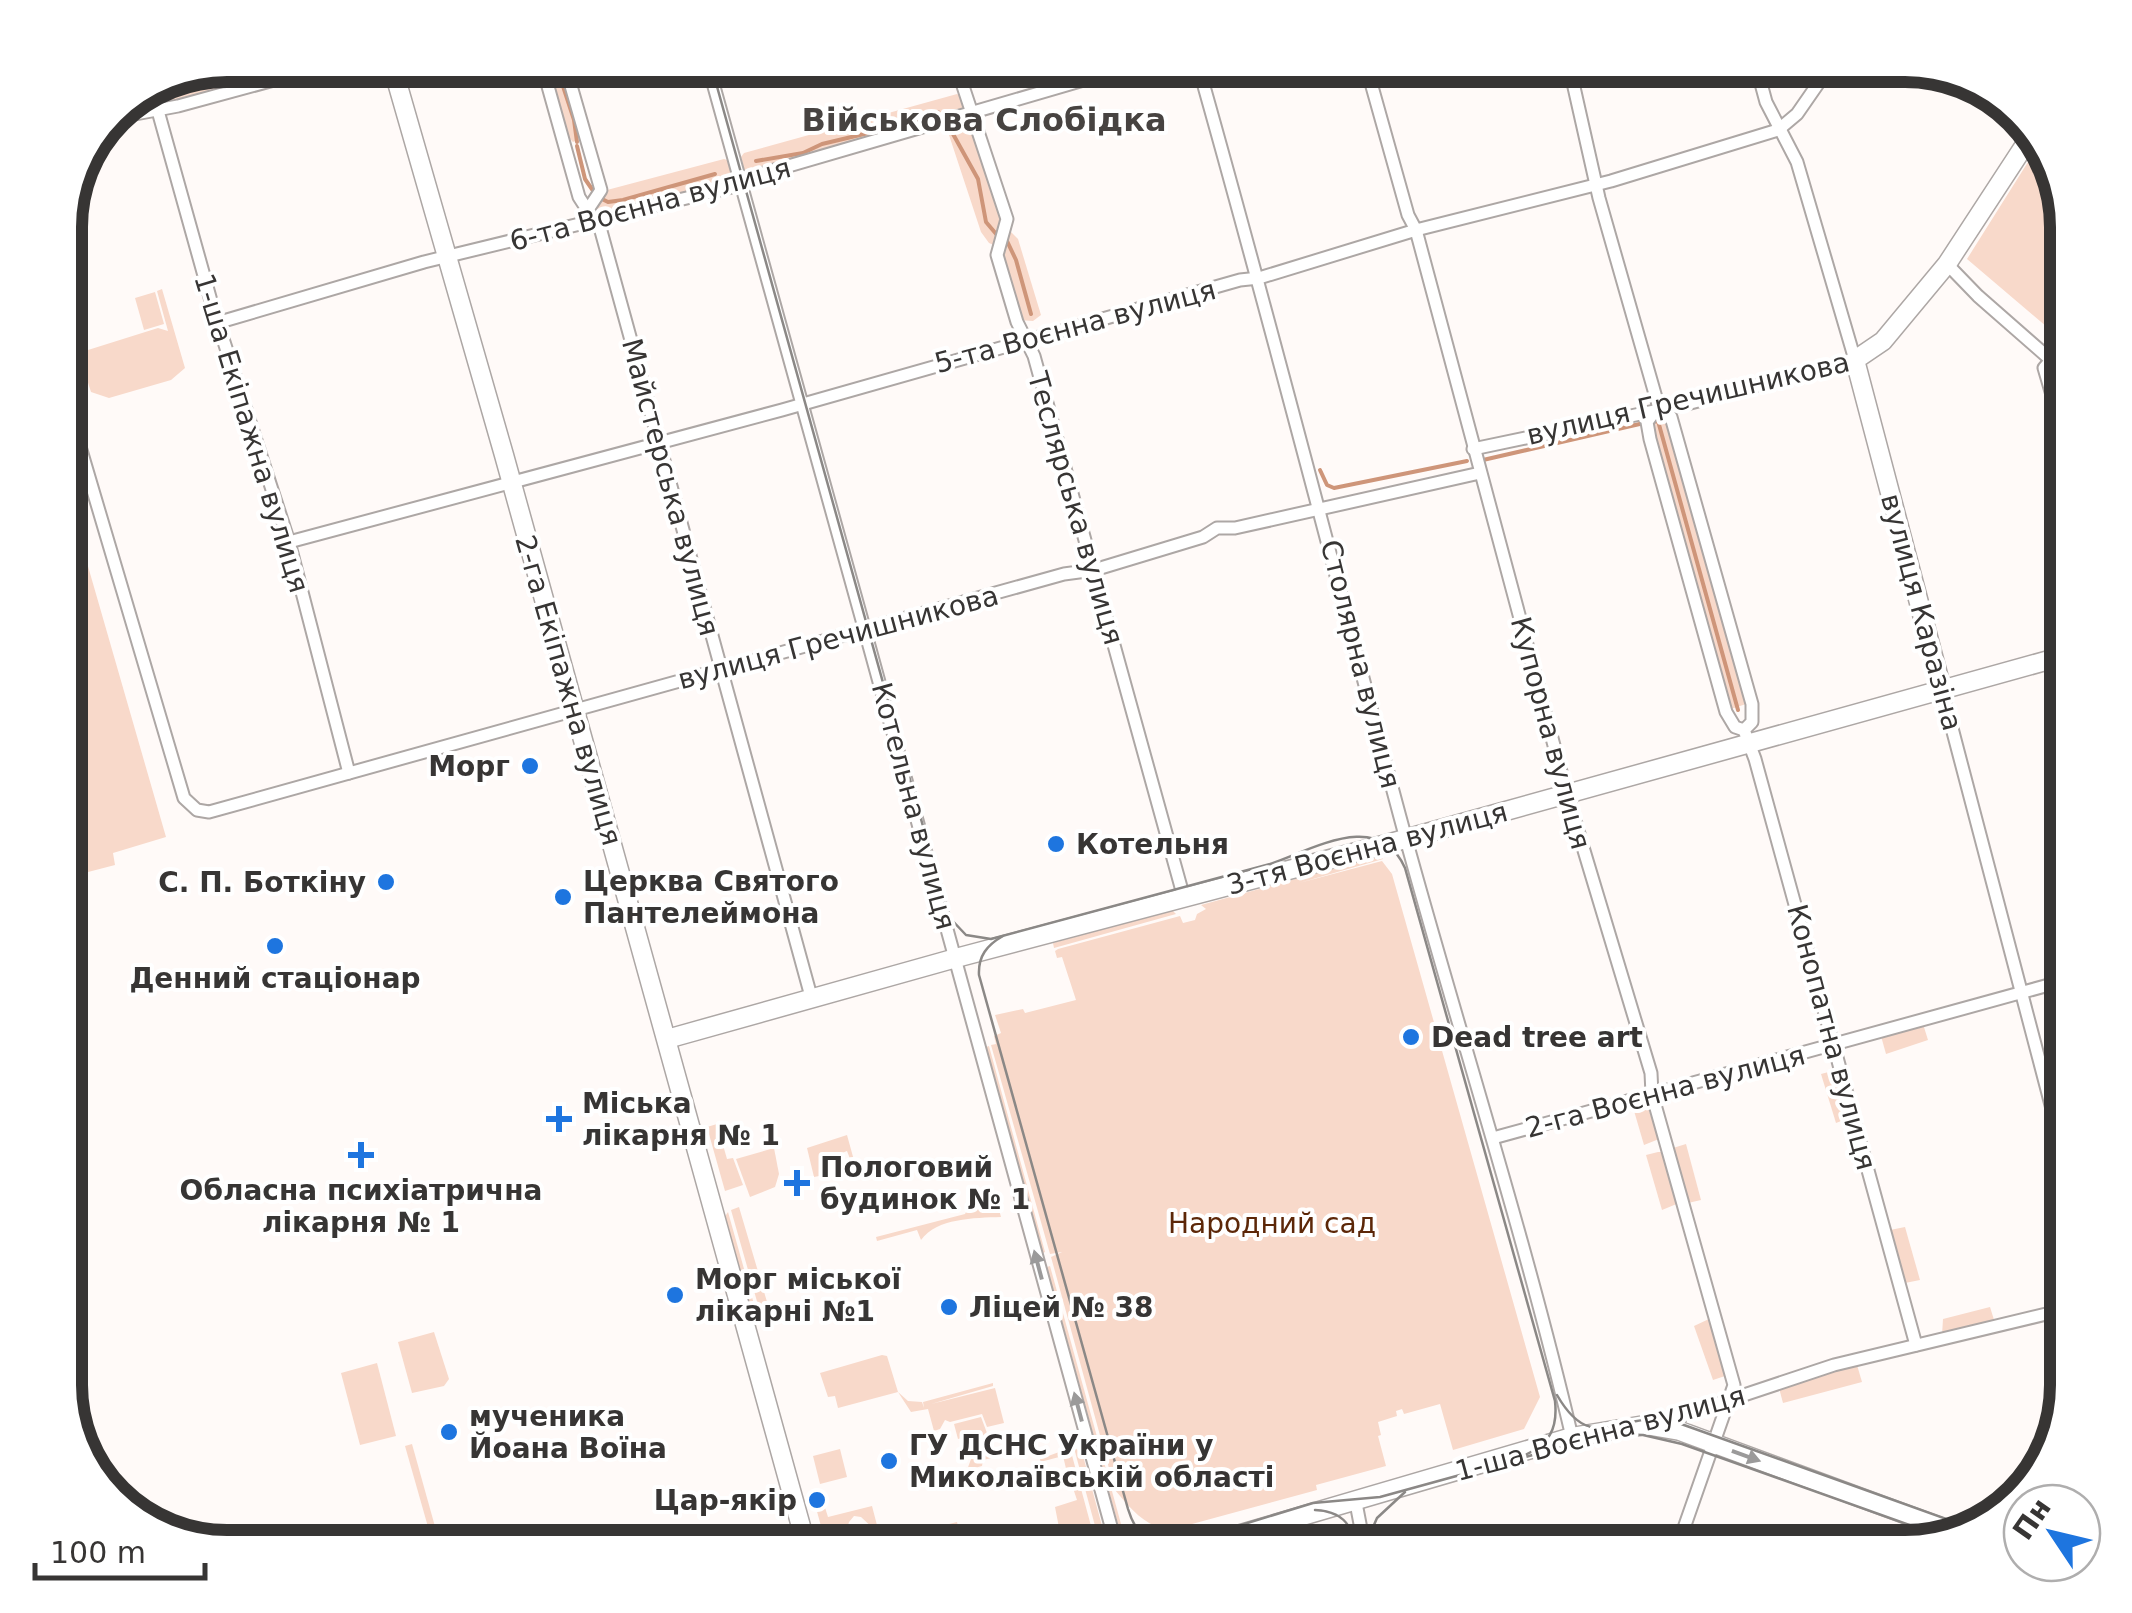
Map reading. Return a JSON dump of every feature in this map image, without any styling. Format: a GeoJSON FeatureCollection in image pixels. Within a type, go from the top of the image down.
{"type":"FeatureCollection","features":[{"type":"Feature","properties":{"kind":"main road","name":"2-га Екіпажна вулиця"},"geometry":{"type":"LineString","coordinates":[[397,83],[668,1039],[802,1530]]}},
{"type":"Feature","properties":{"kind":"main road","name":"вулиця Гречишникова"},"geometry":{"type":"LineString","coordinates":[[1855,360],[1884,340],[1948,264],[2024,146]]}},
{"type":"Feature","properties":{"kind":"main road","name":"вулиця Каразіна"},"geometry":{"type":"LineString","coordinates":[[1855,360],[1942,690]]}},
{"type":"Feature","properties":{"kind":"main road","name":"3-тя Воєнна вулиця"},"geometry":{"type":"LineString","coordinates":[[668,1039],[1567,794],[1747,736],[2050,660]]}},
{"type":"Feature","properties":{"kind":"main road","name":"1-ша Воєнна вулиця"},"geometry":{"type":"LineString","coordinates":[[1257,1530],[1572,1437],[1654,1425]]}},
{"type":"Feature","properties":{"kind":"main road"},"geometry":{"type":"LineString","coordinates":[[1654,1425],[1939,1526]]}},
{"type":"Feature","properties":{"kind":"street"},"geometry":{"type":"LineString","coordinates":[[140,113],[259,83]]}},
{"type":"Feature","properties":{"kind":"street","name":"Майстерська вулиця"},"geometry":{"type":"LineString","coordinates":[[547,83],[579,197],[601,231],[812,1000]]}},
{"type":"Feature","properties":{"kind":"street","name":"Майстерська вулиця"},"geometry":{"type":"LineString","coordinates":[[571,83],[601,190],[589,208]]}},
{"type":"Feature","properties":{"kind":"street","name":"Котельна вулиця"},"geometry":{"type":"LineString","coordinates":[[713,83],[868,631],[963,994],[1111,1530]]}},
{"type":"Feature","properties":{"kind":"street","name":"Теслярська вулиця"},"geometry":{"type":"LineString","coordinates":[[961,83],[1007,220],[997,255],[1094,570],[1184,898]]}},
{"type":"Feature","properties":{"kind":"street","name":"6-та Воєнна вулиця"},"geometry":{"type":"LineString","coordinates":[[220,322],[447,256],[742,183],[754,176],[943,124],[970,112],[1072,83]]}},
{"type":"Feature","properties":{"kind":"street","name":"Столярна вулиця"},"geometry":{"type":"LineString","coordinates":[[1203,83],[1572,1437]]}},
{"type":"Feature","properties":{"kind":"street","name":"Купорна вулиця"},"geometry":{"type":"LineString","coordinates":[[1371,83],[1408,215],[1416,230],[1567,794],[1651,1073],[1652,1094],[1732,1376],[1734,1392],[1730,1400]]}},
{"type":"Feature","properties":{"kind":"street","name":"Конопатна вулиця"},"geometry":{"type":"LineString","coordinates":[[1573,83],[1597,185],[1660,408],[1671,417],[1752,704],[1747,736],[1916,1345]]}},
{"type":"Feature","properties":{"kind":"street","name":"вулиця Каразіна"},"geometry":{"type":"LineString","coordinates":[[1762,83],[1778,130],[1796,162],[1855,360]]}},
{"type":"Feature","properties":{"kind":"street"},"geometry":{"type":"LineString","coordinates":[[1778,130],[1797,114],[1819,83]]}},
{"type":"Feature","properties":{"kind":"street","name":"1-ша Екіпажна вулиця"},"geometry":{"type":"LineString","coordinates":[[155,102],[214,308],[289,542],[349,773]]}},
{"type":"Feature","properties":{"kind":"street","name":"5-та Воєнна вулиця"},"geometry":{"type":"LineString","coordinates":[[289,542],[658,444],[1240,280],[1259,278],[1416,230],[1597,185],[1778,130]]}},
{"type":"Feature","properties":{"kind":"street"},"geometry":{"type":"LineString","coordinates":[[1948,264],[2050,359]]}},
{"type":"Feature","properties":{"kind":"street","name":"вулиця Гречишникова"},"geometry":{"type":"LineString","coordinates":[[1473,449],[1683,405],[1855,360]]}},
{"type":"Feature","properties":{"kind":"street"},"geometry":{"type":"LineString","coordinates":[[2050,361],[2044,368],[2050,388]]}},
{"type":"Feature","properties":{"kind":"street","name":"Конопатна вулиця"},"geometry":{"type":"LineString","coordinates":[[1660,408],[1647,422],[1650,438],[1726,712],[1735,727],[1747,736]]}},
{"type":"Feature","properties":{"kind":"street","name":"вулиця Гречишникова"},"geometry":{"type":"LineString","coordinates":[[83,454],[184,798],[197,810],[209,812],[1064,574],[1094,570],[1203,538],[1216,528],[1235,528],[1480,473]]}},
{"type":"Feature","properties":{"kind":"street","name":"вулиця Каразіна"},"geometry":{"type":"LineString","coordinates":[[1942,690],[2050,1102]]}},
{"type":"Feature","properties":{"kind":"street","name":"2-га Воєнна вулиця"},"geometry":{"type":"LineString","coordinates":[[1493,1138],[2050,985]]}},
{"type":"Feature","properties":{"kind":"street","name":"1-ша Воєнна вулиця"},"geometry":{"type":"LineString","coordinates":[[1654,1425],[1834,1365],[2050,1313]]}},
{"type":"Feature","properties":{"kind":"street"},"geometry":{"type":"LineString","coordinates":[[1683,1530],[1730,1400]]}},
{"type":"Feature","properties":{"kind":"street"},"geometry":{"type":"LineString","coordinates":[[1356,1502],[1362,1530]]}},
{"type":"Feature","properties":{"kind":"green space"},"geometry":{"type":"Polygon","coordinates":[[[244,83],[244,85],[168,104],[159,100],[199,85],[244,83]]]}},
{"type":"Feature","properties":{"kind":"green space"},"geometry":{"type":"Polygon","coordinates":[[[554,83],[568,83],[582,138],[573,142],[568,137],[554,83]]]}},
{"type":"Feature","properties":{"kind":"green space"},"geometry":{"type":"Polygon","coordinates":[[[957,94],[964,109],[745,173],[741,157],[744,153],[957,94]]]}},
{"type":"Feature","properties":{"kind":"green space"},"geometry":{"type":"Polygon","coordinates":[[[964,120],[971,124],[1003,225],[996,246],[981,232],[949,135],[938,128],[964,120]]]}},
{"type":"Feature","properties":{"kind":"green space"},"geometry":{"type":"Polygon","coordinates":[[[2031,157],[2047,199],[2050,330],[1967,259],[2031,157]]]}},
{"type":"Feature","properties":{"kind":"green space"},"geometry":{"type":"Polygon","coordinates":[[[724,159],[730,161],[734,176],[729,184],[603,216],[598,212],[596,201],[607,190],[724,159]]]}},
{"type":"Feature","properties":{"kind":"green space"},"geometry":{"type":"Polygon","coordinates":[[[1010,231],[1018,239],[1041,315],[1033,321],[1018,320],[1000,256],[1010,231]]]}},
{"type":"Feature","properties":{"kind":"green space"},"geometry":{"type":"Polygon","coordinates":[[[162,289],[185,368],[171,380],[109,398],[91,392],[83,367],[88,350],[158,328],[168,331],[157,291],[162,289]]]}},
{"type":"Feature","properties":{"kind":"green space"},"geometry":{"type":"Polygon","coordinates":[[[155,292],[164,324],[144,330],[135,298],[155,292]]]}},
{"type":"Feature","properties":{"kind":"green space"},"geometry":{"type":"Polygon","coordinates":[[[1658,411],[1667,417],[1746,704],[1728,710],[1653,436],[1651,418],[1658,411]]]}},
{"type":"Feature","properties":{"kind":"green space"},"geometry":{"type":"Polygon","coordinates":[[[83,549],[166,837],[113,853],[115,865],[83,873],[83,549]]]}},
{"type":"Feature","properties":{"kind":"green space","name":"Народний сад"},"geometry":{"type":"Polygon","coordinates":[[[1382,855],[1383,859],[1299,883],[1382,861],[1392,874],[1540,1397],[1524,1429],[1453,1450],[1440,1404],[1404,1414],[1402,1409],[1396,1411],[1397,1416],[1378,1422],[1386,1466],[1316,1485],[1317,1490],[1170,1530],[1161,1528],[1139,1516],[1115,1490],[1051,1257],[1062,1252],[1050,1254],[991,1045],[996,1044],[994,1036],[1001,1033],[995,1015],[1023,1009],[1025,1013],[1076,1000],[1062,957],[1057,958],[1058,949],[1180,916],[1183,923],[1195,920],[1206,909],[1201,905],[1382,855]]]}},
{"type":"Feature","properties":{"kind":"green space"},"geometry":{"type":"Polygon","coordinates":[[[1172,910],[1176,914],[1054,948],[1053,943],[1172,910]]]}},
{"type":"Feature","properties":{"kind":"green space"},"geometry":{"type":"Polygon","coordinates":[[[1923,1024],[1928,1040],[1886,1054],[1881,1036],[1923,1024]]]}},
{"type":"Feature","properties":{"kind":"green space"},"geometry":{"type":"Polygon","coordinates":[[[989,1046],[1045,1252],[1043,1253],[986,1047],[989,1046]]]}},
{"type":"Feature","properties":{"kind":"green space"},"geometry":{"type":"Polygon","coordinates":[[[1836,1070],[1849,1118],[1836,1123],[1821,1074],[1836,1070]]]}},
{"type":"Feature","properties":{"kind":"green space"},"geometry":{"type":"Polygon","coordinates":[[[1642,1103],[1648,1108],[1659,1139],[1644,1145],[1632,1104],[1642,1103]]]}},
{"type":"Feature","properties":{"kind":"green space"},"geometry":{"type":"Polygon","coordinates":[[[717,1124],[727,1159],[733,1158],[743,1185],[725,1191],[707,1127],[717,1124]]]}},
{"type":"Feature","properties":{"kind":"green space"},"geometry":{"type":"Polygon","coordinates":[[[847,1135],[855,1164],[847,1151],[837,1155],[840,1172],[814,1177],[807,1148],[847,1135]]]}},
{"type":"Feature","properties":{"kind":"green space"},"geometry":{"type":"Polygon","coordinates":[[[1686,1144],[1701,1200],[1688,1203],[1673,1148],[1686,1144]]]}},
{"type":"Feature","properties":{"kind":"green space"},"geometry":{"type":"Polygon","coordinates":[[[774,1148],[779,1174],[775,1187],[750,1197],[736,1159],[774,1148]]]}},
{"type":"Feature","properties":{"kind":"green space"},"geometry":{"type":"Polygon","coordinates":[[[1663,1152],[1679,1203],[1662,1210],[1646,1155],[1663,1152]]]}},
{"type":"Feature","properties":{"kind":"green space"},"geometry":{"type":"Polygon","coordinates":[[[974,1206],[998,1206],[1001,1217],[946,1223],[921,1240],[917,1230],[877,1241],[876,1237],[965,1214],[974,1206]]]}},
{"type":"Feature","properties":{"kind":"green space"},"geometry":{"type":"Polygon","coordinates":[[[739,1207],[773,1316],[762,1319],[731,1210],[739,1207]]]}},
{"type":"Feature","properties":{"kind":"green space"},"geometry":{"type":"Polygon","coordinates":[[[728,1212],[759,1322],[754,1326],[724,1218],[728,1212]]]}},
{"type":"Feature","properties":{"kind":"green space"},"geometry":{"type":"Polygon","coordinates":[[[1905,1227],[1920,1280],[1905,1283],[1890,1230],[1905,1227]]]}},
{"type":"Feature","properties":{"kind":"green space"},"geometry":{"type":"Polygon","coordinates":[[[1050,1266],[1123,1530],[1120,1530],[1047,1267],[1050,1266]]]}},
{"type":"Feature","properties":{"kind":"green space"},"geometry":{"type":"Polygon","coordinates":[[[1990,1307],[1995,1323],[1942,1335],[1943,1319],[1990,1307]]]}},
{"type":"Feature","properties":{"kind":"green space"},"geometry":{"type":"Polygon","coordinates":[[[1709,1319],[1725,1376],[1713,1380],[1694,1326],[1709,1319]]]}},
{"type":"Feature","properties":{"kind":"green space"},"geometry":{"type":"Polygon","coordinates":[[[434,1332],[449,1379],[444,1386],[412,1393],[398,1342],[434,1332]]]}},
{"type":"Feature","properties":{"kind":"green space"},"geometry":{"type":"Polygon","coordinates":[[[887,1356],[898,1392],[838,1408],[835,1396],[828,1397],[820,1373],[887,1356]]]}},
{"type":"Feature","properties":{"kind":"green space"},"geometry":{"type":"Polygon","coordinates":[[[377,1363],[396,1436],[360,1445],[341,1373],[377,1363]]]}},
{"type":"Feature","properties":{"kind":"green space"},"geometry":{"type":"Polygon","coordinates":[[[1857,1365],[1862,1382],[1783,1403],[1779,1388],[1857,1365]]]}},
{"type":"Feature","properties":{"kind":"green space"},"geometry":{"type":"Polygon","coordinates":[[[993,1383],[931,1404],[995,1388],[1004,1423],[987,1427],[982,1414],[945,1420],[934,1431],[928,1409],[911,1412],[898,1392],[908,1401],[922,1402],[924,1408],[923,1402],[993,1383]]]}},
{"type":"Feature","properties":{"kind":"green space"},"geometry":{"type":"Polygon","coordinates":[[[981,1417],[996,1457],[967,1470],[977,1443],[985,1439],[982,1432],[958,1439],[954,1424],[981,1417]]]}},
{"type":"Feature","properties":{"kind":"green space"},"geometry":{"type":"Polygon","coordinates":[[[412,1444],[436,1530],[429,1530],[405,1446],[412,1444]]]}},
{"type":"Feature","properties":{"kind":"green space"},"geometry":{"type":"Polygon","coordinates":[[[1070,1448],[1092,1530],[1059,1530],[1055,1507],[1077,1500],[1072,1485],[1049,1491],[1047,1484],[1051,1489],[1069,1481],[1063,1456],[1044,1461],[1042,1469],[1040,1459],[1070,1448]]]}},
{"type":"Feature","properties":{"kind":"green space"},"geometry":{"type":"Polygon","coordinates":[[[1074,1448],[1082,1452],[1103,1530],[1096,1530],[1074,1448]]]}},
{"type":"Feature","properties":{"kind":"green space"},"geometry":{"type":"Polygon","coordinates":[[[840,1449],[847,1477],[820,1484],[813,1456],[840,1449]]]}},
{"type":"Feature","properties":{"kind":"green space"},"geometry":{"type":"Polygon","coordinates":[[[821,1495],[828,1517],[872,1506],[878,1529],[854,1516],[847,1530],[822,1530],[813,1497],[821,1495]]]}},
{"type":"Feature","properties":{"kind":"green space"},"geometry":{"type":"Polygon","coordinates":[[[957,1522],[959,1530],[926,1530],[957,1522]]]}},
{"type":"Feature","properties":{"kind":"waterway"},"geometry":{"type":"LineString","coordinates":[[562,83],[577,142]]}},
{"type":"Feature","properties":{"kind":"waterway"},"geometry":{"type":"LineString","coordinates":[[756,161],[803,153],[822,144],[938,112],[941,116]]}},
{"type":"Feature","properties":{"kind":"waterway"},"geometry":{"type":"LineString","coordinates":[[948,125],[978,179],[986,222],[997,235]]}},
{"type":"Feature","properties":{"kind":"waterway"},"geometry":{"type":"LineString","coordinates":[[577,146],[585,179],[596,195]]}},
{"type":"Feature","properties":{"kind":"waterway"},"geometry":{"type":"LineString","coordinates":[[600,198],[608,202],[623,200],[715,174]]}},
{"type":"Feature","properties":{"kind":"waterway"},"geometry":{"type":"LineString","coordinates":[[1007,241],[1031,314]]}},
{"type":"Feature","properties":{"kind":"waterway"},"geometry":{"type":"LineString","coordinates":[[1652,422],[1658,421],[1738,710]]}},
{"type":"Feature","properties":{"kind":"waterway"},"geometry":{"type":"LineString","coordinates":[[1483,460],[1644,423]]}},
{"type":"Feature","properties":{"kind":"waterway"},"geometry":{"type":"LineString","coordinates":[[1320,470],[1327,485],[1334,488],[1467,461]]}},
{"type":"Feature","properties":{"kind":"tram line"},"geometry":{"type":"LineString","coordinates":[[716,83],[948,916],[966,935],[991,939],[1270,864],[1344,838],[1379,840],[1394,850],[1405,868],[1555,1401],[1550,1435],[1523,1456]]}},
{"type":"Feature","properties":{"kind":"tram line"},"geometry":{"type":"LineString","coordinates":[[1003,936],[985,952],[979,975],[1128,1509],[1138,1530]]}},
{"type":"Feature","properties":{"kind":"tram line"},"geometry":{"type":"LineString","coordinates":[[1557,1395],[1582,1424],[1594,1428],[1670,1420],[1954,1522]]}},
{"type":"Feature","properties":{"kind":"tram line"},"geometry":{"type":"LineString","coordinates":[[1225,1530],[1313,1503],[1380,1497],[1609,1434],[1643,1435],[1682,1444],[1920,1529]]}},
{"type":"Feature","properties":{"kind":"tram line"},"geometry":{"type":"LineString","coordinates":[[1372,1530],[1377,1518],[1405,1492]]}},
{"type":"Feature","properties":{"kind":"tram line"},"geometry":{"type":"LineString","coordinates":[[1315,1510],[1331,1513],[1350,1530]]}},
{"type":"Feature","properties":{"kind":"place","name":"Морг"},"geometry":{"type":"Point","coordinates":[530,766]}},
{"type":"Feature","properties":{"kind":"place","name":"Котельня"},"geometry":{"type":"Point","coordinates":[1056,844]}},
{"type":"Feature","properties":{"kind":"place","name":"С. П. Боткіну"},"geometry":{"type":"Point","coordinates":[386,882]}},
{"type":"Feature","properties":{"kind":"place","name":"Церква Святого Пантелеймона"},"geometry":{"type":"Point","coordinates":[563,897]}},
{"type":"Feature","properties":{"kind":"place","name":"Денний стаціонар"},"geometry":{"type":"Point","coordinates":[275,946]}},
{"type":"Feature","properties":{"kind":"place","name":"Dead tree art"},"geometry":{"type":"Point","coordinates":[1411,1037]}},
{"type":"Feature","properties":{"kind":"place","name":"Міська лікарня № 1"},"geometry":{"type":"Point","coordinates":[559,1119]}},
{"type":"Feature","properties":{"kind":"place","name":"Обласна психіатрична лікарня № 1"},"geometry":{"type":"Point","coordinates":[361,1155]}},
{"type":"Feature","properties":{"kind":"place","name":"Пологовий будинок № 1"},"geometry":{"type":"Point","coordinates":[797,1183]}},
{"type":"Feature","properties":{"kind":"place","name":"Морг міської лікарні №1"},"geometry":{"type":"Point","coordinates":[675,1295]}},
{"type":"Feature","properties":{"kind":"place","name":"Ліцей № 38"},"geometry":{"type":"Point","coordinates":[949,1307]}},
{"type":"Feature","properties":{"kind":"place","name":"мученика Йоана Воїна"},"geometry":{"type":"Point","coordinates":[449,1432]}},
{"type":"Feature","properties":{"kind":"place","name":"ГУ ДСНС України у Миколаївській області"},"geometry":{"type":"Point","coordinates":[889,1461]}},
{"type":"Feature","properties":{"kind":"place","name":"Цар-якір"},"geometry":{"type":"Point","coordinates":[817,1500]}},
{"type":"Feature","properties":{"kind":"district","name":"Військова Слобідка"},"geometry":{"type":"Point","coordinates":[984,120]}}]}
